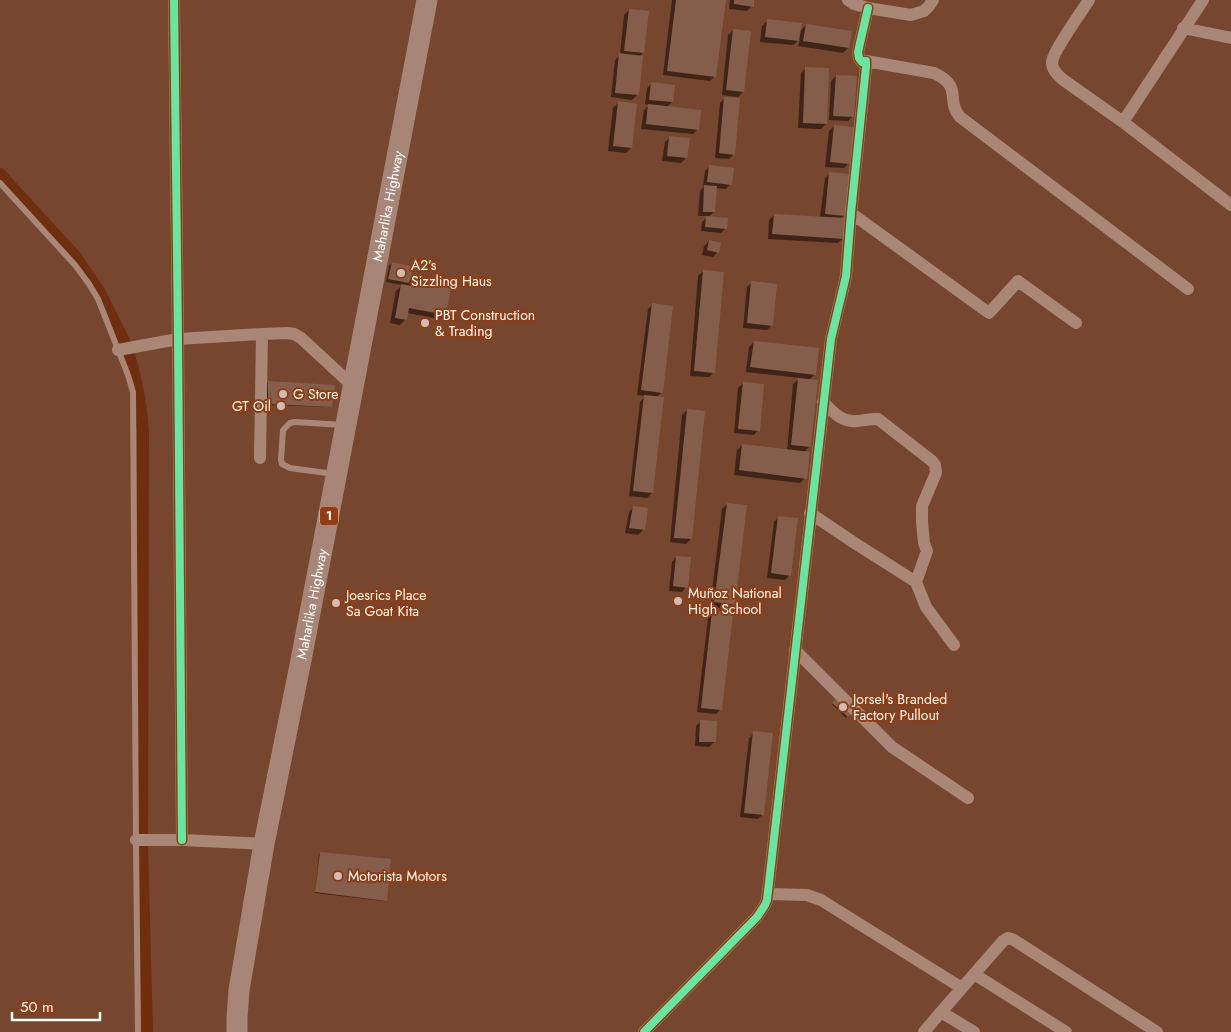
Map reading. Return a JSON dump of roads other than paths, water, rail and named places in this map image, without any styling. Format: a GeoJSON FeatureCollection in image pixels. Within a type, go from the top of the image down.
{"type":"FeatureCollection","features":[{"type":"Feature","properties":{"kind":"highway","name":"Maharlika Highway"},"geometry":{"type":"LineString","coordinates":[[236,1032],[239,990],[264,844],[347,426],[427,0]]}},
{"type":"Feature","properties":{"kind":"street"},"geometry":{"type":"LineString","coordinates":[[174,0],[182,840]]}},
{"type":"Feature","properties":{"kind":"street"},"geometry":{"type":"LineString","coordinates":[[848,0],[868,8],[911,15],[924,11],[933,0]]}},
{"type":"Feature","properties":{"kind":"street"},"geometry":{"type":"LineString","coordinates":[[1089,0],[1054,53],[1052,65],[1056,73],[1231,205]]}},
{"type":"Feature","properties":{"kind":"street"},"geometry":{"type":"LineString","coordinates":[[1123,122],[1203,0]]}},
{"type":"Feature","properties":{"kind":"street"},"geometry":{"type":"LineString","coordinates":[[868,8],[858,52],[860,61],[934,73],[944,78],[952,88],[956,113],[960,117],[1188,289]]}},
{"type":"Feature","properties":{"kind":"street"},"geometry":{"type":"LineString","coordinates":[[1183,28],[1231,38]]}},
{"type":"Feature","properties":{"kind":"street"},"geometry":{"type":"LineString","coordinates":[[644,1032],[757,917],[765,905],[768,894],[831,339],[846,276],[866,61]]}},
{"type":"Feature","properties":{"kind":"street"},"geometry":{"type":"LineString","coordinates":[[851,213],[989,313],[1018,281],[1076,323]]}},
{"type":"Feature","properties":{"kind":"street"},"geometry":{"type":"LineString","coordinates":[[260,458],[262,334]]}},
{"type":"Feature","properties":{"kind":"street"},"geometry":{"type":"LineString","coordinates":[[118,350],[178,339],[294,334],[301,338],[354,386]]}},
{"type":"Feature","properties":{"kind":"street"},"geometry":{"type":"LineString","coordinates":[[824,402],[835,414],[844,420],[855,422],[870,419],[878,420],[932,461],[935,466],[936,473],[922,506],[924,543],[927,550],[926,558],[916,582]]}},
{"type":"Feature","properties":{"kind":"street"},"geometry":{"type":"LineString","coordinates":[[810,513],[916,582],[926,607],[954,645]]}},
{"type":"Feature","properties":{"kind":"street"},"geometry":{"type":"LineString","coordinates":[[795,650],[892,747],[968,798]]}},
{"type":"Feature","properties":{"kind":"street"},"geometry":{"type":"LineString","coordinates":[[136,840],[264,844]]}},
{"type":"Feature","properties":{"kind":"street"},"geometry":{"type":"LineString","coordinates":[[768,894],[807,895],[821,900],[962,988]]}},
{"type":"Feature","properties":{"kind":"street"},"geometry":{"type":"LineString","coordinates":[[924,1032],[1003,941],[1008,938],[1157,1032]]}},
{"type":"Feature","properties":{"kind":"street"},"geometry":{"type":"LineString","coordinates":[[974,974],[1066,1032]]}},
{"type":"Feature","properties":{"kind":"street"},"geometry":{"type":"LineString","coordinates":[[941,1012],[974,1032]]}},
{"type":"Feature","properties":{"kind":"lane"},"geometry":{"type":"LineString","coordinates":[[0,184],[69,258],[89,284],[98,299],[132,384],[134,399],[138,1032]]}},
{"type":"Feature","properties":{"kind":"lane"},"geometry":{"type":"LineString","coordinates":[[337,474],[290,468],[282,464],[284,430],[290,423],[295,422],[347,426]]}},
{"type":"Feature","properties":{"kind":"waterway"},"geometry":{"type":"LineString","coordinates":[[0,174],[75,256],[99,291],[124,341]]}},
{"type":"Feature","properties":{"kind":"waterway"},"geometry":{"type":"LineString","coordinates":[[130,358],[139,395],[143,433],[142,836]]}},
{"type":"Feature","properties":{"kind":"waterway"},"geometry":{"type":"LineString","coordinates":[[142,846],[147,1032]]}},
{"type":"Feature","properties":{"kind":"place","name":"A2’s Sizzling Haus"},"geometry":{"type":"Point","coordinates":[401,273]}},
{"type":"Feature","properties":{"kind":"place","name":"PBT Construction & Trading"},"geometry":{"type":"Point","coordinates":[425,323]}},
{"type":"Feature","properties":{"kind":"place","name":"G Store"},"geometry":{"type":"Point","coordinates":[283,394]}},
{"type":"Feature","properties":{"kind":"place","name":"GT Oil"},"geometry":{"type":"Point","coordinates":[281,406]}},
{"type":"Feature","properties":{"kind":"place","name":"Muñoz National High School"},"geometry":{"type":"Point","coordinates":[678,601]}},
{"type":"Feature","properties":{"kind":"place","name":"Joesrics Place Sa Goat Kita"},"geometry":{"type":"Point","coordinates":[336,603]}},
{"type":"Feature","properties":{"kind":"place","name":"Jorsel's Branded Factory Pullout"},"geometry":{"type":"Point","coordinates":[843,707]}},
{"type":"Feature","properties":{"kind":"place","name":"Motorista Motors"},"geometry":{"type":"Point","coordinates":[338,876]}}]}
